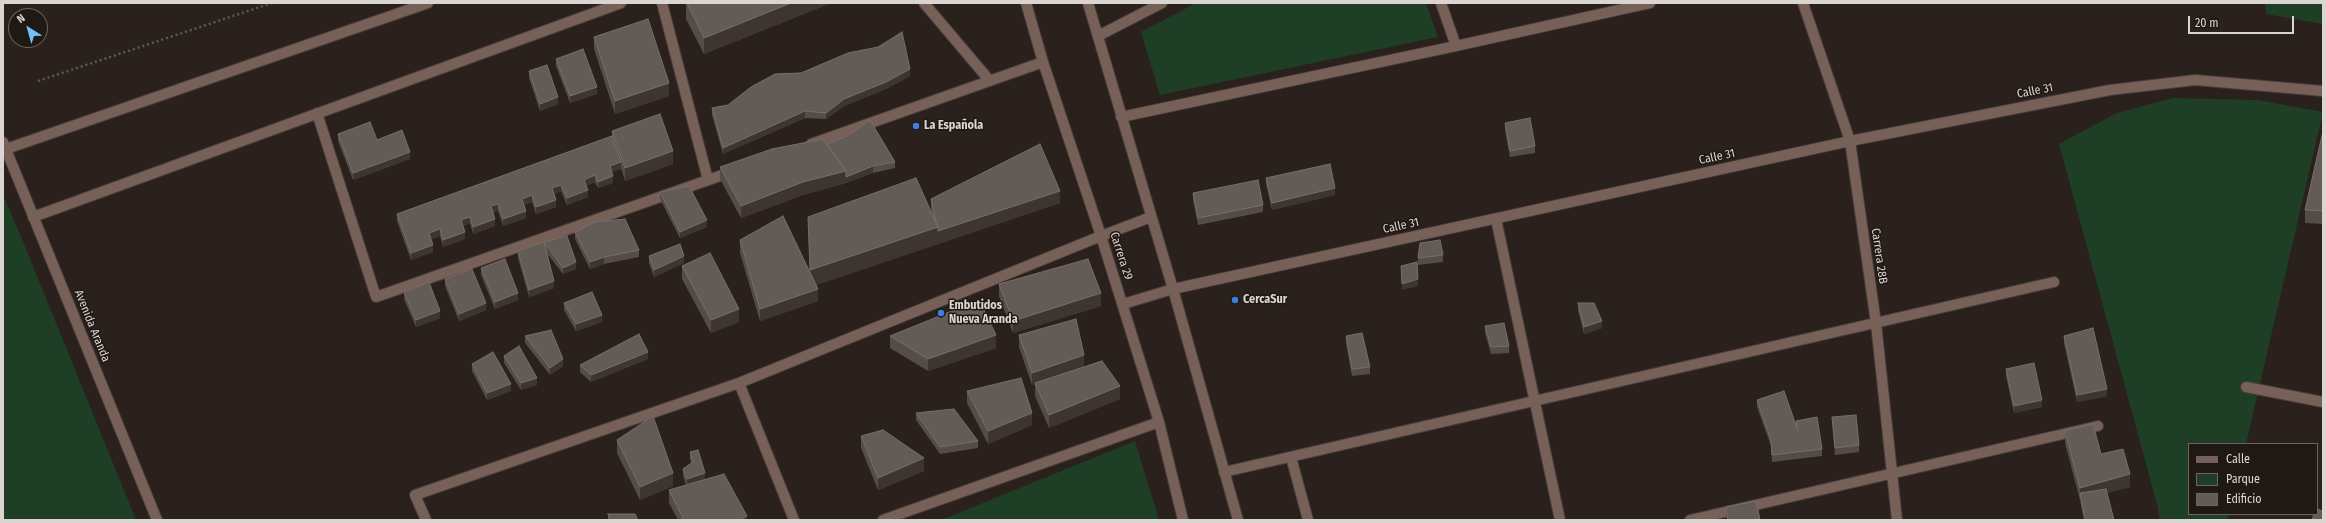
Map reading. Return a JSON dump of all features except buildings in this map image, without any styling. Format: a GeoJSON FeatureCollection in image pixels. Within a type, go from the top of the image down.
{"type":"FeatureCollection","features":[{"type":"Feature","properties":{"kind":"street"},"geometry":{"type":"LineString","coordinates":[[5,145],[428,3]]}},
{"type":"Feature","properties":{"kind":"street"},"geometry":{"type":"LineString","coordinates":[[33,217],[621,3]]}},
{"type":"Feature","properties":{"kind":"street"},"geometry":{"type":"LineString","coordinates":[[662,3],[708,180]]}},
{"type":"Feature","properties":{"kind":"street"},"geometry":{"type":"LineString","coordinates":[[924,3],[990,81]]}},
{"type":"Feature","properties":{"kind":"street","name":"Carrera 29"},"geometry":{"type":"LineString","coordinates":[[1026,3],[1043,62],[1123,304],[1159,422],[1183,520]]}},
{"type":"Feature","properties":{"kind":"street"},"geometry":{"type":"LineString","coordinates":[[1088,3],[1173,289],[1238,520]]}},
{"type":"Feature","properties":{"kind":"street"},"geometry":{"type":"LineString","coordinates":[[1098,36],[1162,3]]}},
{"type":"Feature","properties":{"kind":"street"},"geometry":{"type":"LineString","coordinates":[[1441,3],[1456,46]]}},
{"type":"Feature","properties":{"kind":"street"},"geometry":{"type":"LineString","coordinates":[[1121,117],[1650,3]]}},
{"type":"Feature","properties":{"kind":"street","name":"Carrera 28B"},"geometry":{"type":"LineString","coordinates":[[1803,3],[1850,141],[1876,323],[1897,520]]}},
{"type":"Feature","properties":{"kind":"street"},"geometry":{"type":"LineString","coordinates":[[804,146],[1043,62]]}},
{"type":"Feature","properties":{"kind":"street","name":"Calle 31"},"geometry":{"type":"LineString","coordinates":[[1123,304],[1173,289],[1850,141],[2110,90],[2195,80],[2323,91]]}},
{"type":"Feature","properties":{"kind":"street"},"geometry":{"type":"LineString","coordinates":[[317,114],[376,297],[745,167]]}},
{"type":"Feature","properties":{"kind":"street","name":"Avenida Aranda"},"geometry":{"type":"LineString","coordinates":[[5,145],[157,520]]}},
{"type":"Feature","properties":{"kind":"street"},"geometry":{"type":"LineString","coordinates":[[426,520],[415,495],[740,383],[1101,236],[1152,217]]}},
{"type":"Feature","properties":{"kind":"street"},"geometry":{"type":"LineString","coordinates":[[1496,218],[1560,520]]}},
{"type":"Feature","properties":{"kind":"street"},"geometry":{"type":"LineString","coordinates":[[1224,472],[2054,282]]}},
{"type":"Feature","properties":{"kind":"street"},"geometry":{"type":"LineString","coordinates":[[740,383],[794,520]]}},
{"type":"Feature","properties":{"kind":"street"},"geometry":{"type":"LineString","coordinates":[[2246,387],[2323,402]]}},
{"type":"Feature","properties":{"kind":"street"},"geometry":{"type":"LineString","coordinates":[[883,520],[898,518],[1159,422]]}},
{"type":"Feature","properties":{"kind":"street"},"geometry":{"type":"LineString","coordinates":[[1690,520],[2098,426]]}},
{"type":"Feature","properties":{"kind":"street"},"geometry":{"type":"LineString","coordinates":[[1291,457],[1308,520]]}},
{"type":"Feature","properties":{"kind":"path"},"geometry":{"type":"LineString","coordinates":[[38,81],[272,3]]}},
{"type":"Feature","properties":{"kind":"green space"},"geometry":{"type":"Polygon","coordinates":[[[1196,3],[1426,3],[1438,37],[1160,95],[1141,32],[1196,3]]]}},
{"type":"Feature","properties":{"kind":"green space"},"geometry":{"type":"Polygon","coordinates":[[[2265,3],[2323,3],[2323,24],[2266,14],[2265,3]]]}},
{"type":"Feature","properties":{"kind":"green space"},"geometry":{"type":"Polygon","coordinates":[[[2173,98],[2258,100],[2323,112],[2246,443],[2188,443],[2188,515],[2229,515],[2228,520],[2159,520],[2158,508],[2059,144],[2117,113],[2173,98]]]}},
{"type":"Feature","properties":{"kind":"green space"},"geometry":{"type":"Polygon","coordinates":[[[3,195],[22,239],[136,520],[3,520],[3,195]]]}},
{"type":"Feature","properties":{"kind":"green space"},"geometry":{"type":"Polygon","coordinates":[[[1135,441],[1159,520],[941,520],[1135,441]]]}},
{"type":"Feature","properties":{"kind":"place","name":"La Española"},"geometry":{"type":"Point","coordinates":[916,126]}},
{"type":"Feature","properties":{"kind":"place","name":"CercaSur"},"geometry":{"type":"Point","coordinates":[1235,300]}},
{"type":"Feature","properties":{"kind":"place","name":"Embutidos Nueva Aranda"},"geometry":{"type":"Point","coordinates":[941,313]}}]}
